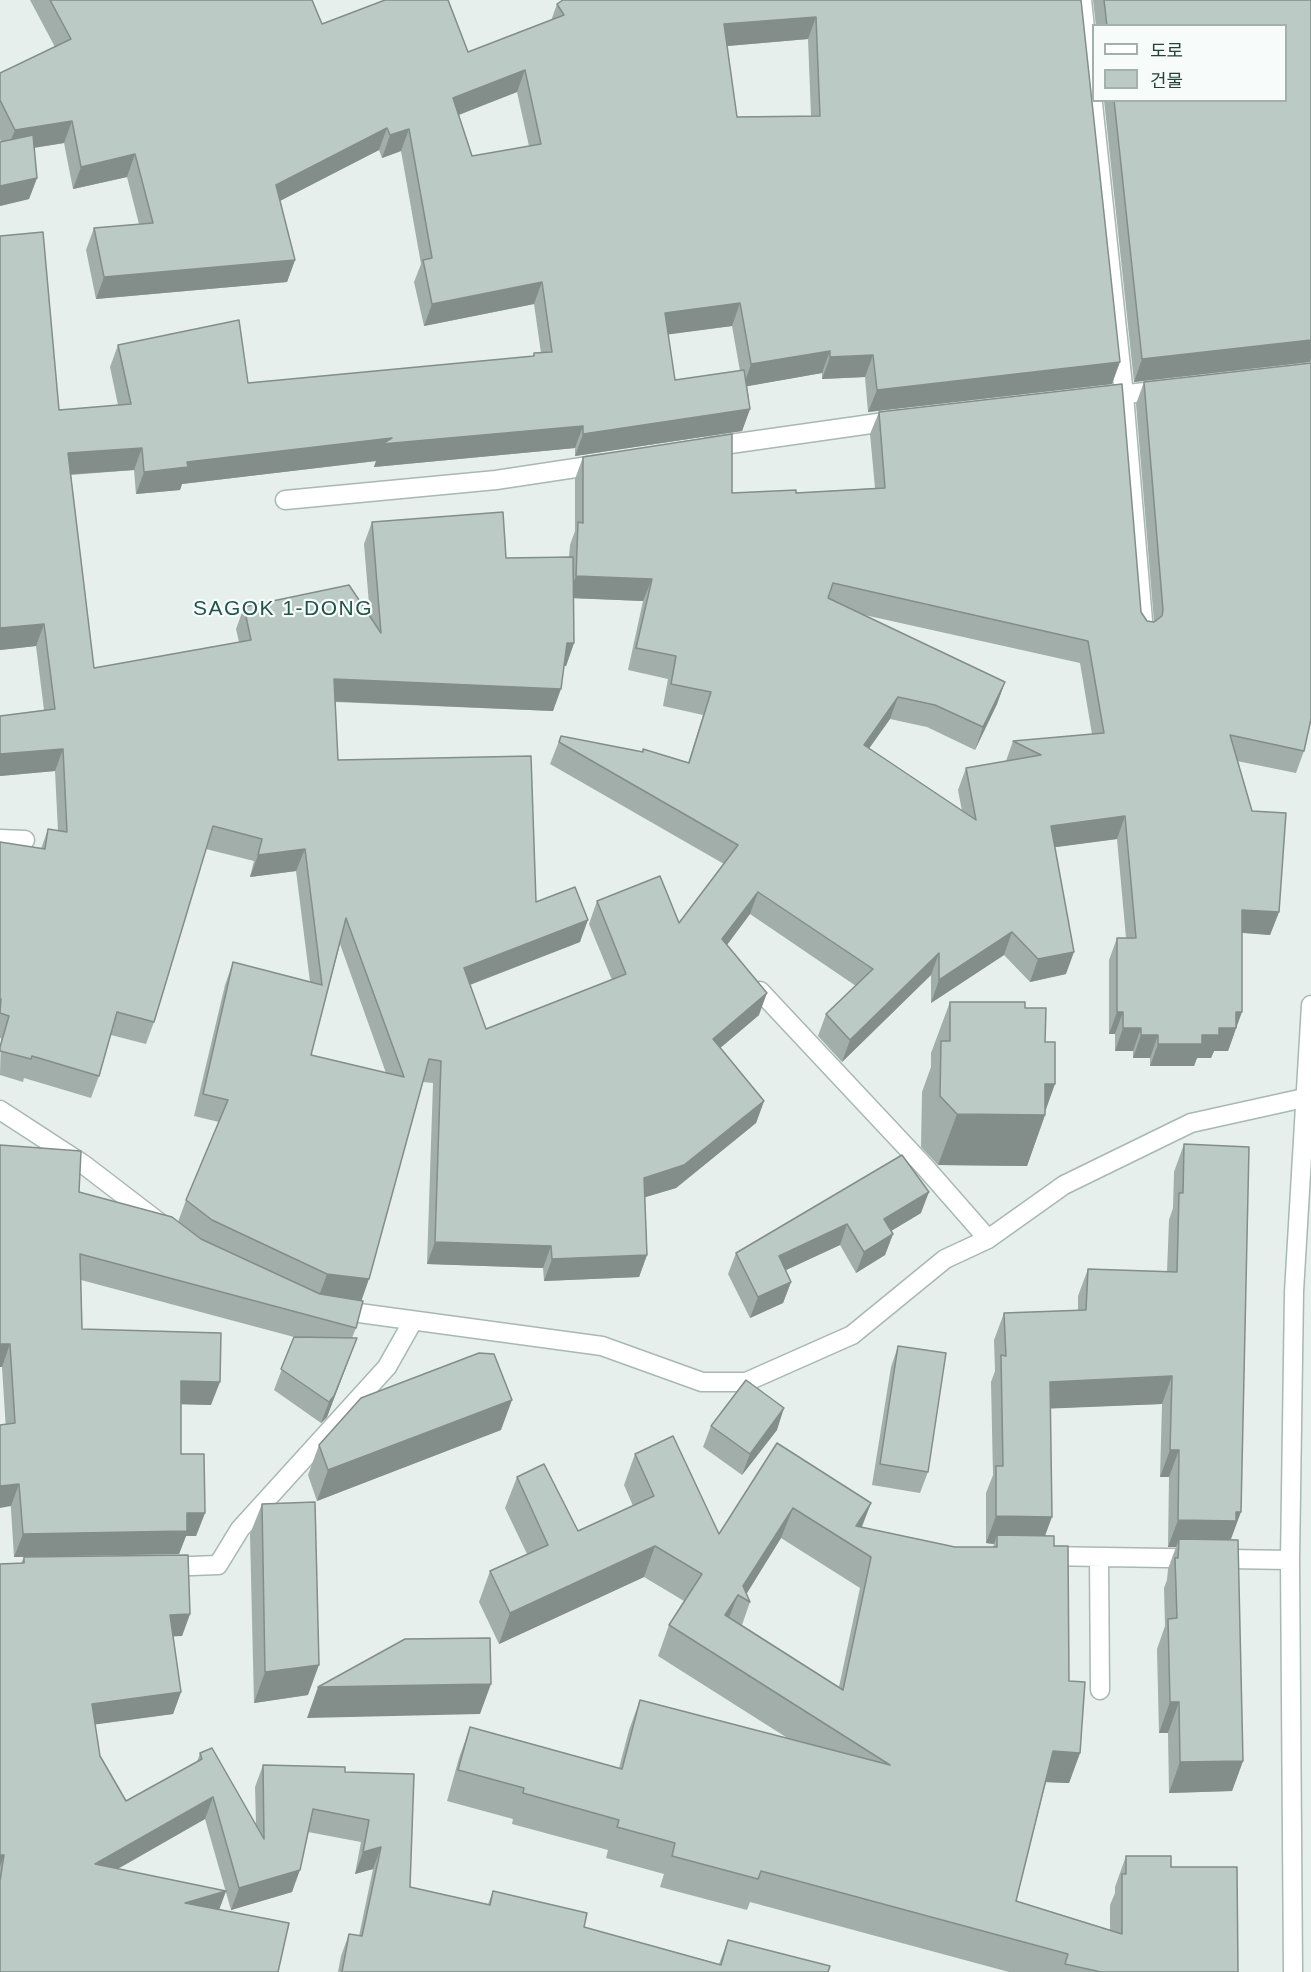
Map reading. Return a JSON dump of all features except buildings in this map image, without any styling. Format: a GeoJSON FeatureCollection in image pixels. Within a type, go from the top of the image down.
{"type":"FeatureCollection","features":[{"type":"Feature","properties":{"kind":"street"},"geometry":{"type":"LineString","coordinates":[[1082,0],[1092,94]]}},
{"type":"Feature","properties":{"kind":"street"},"geometry":{"type":"LineString","coordinates":[[1093,102],[1124,394],[1144,633]]}},
{"type":"Feature","properties":{"kind":"street"},"geometry":{"type":"LineString","coordinates":[[1078,400],[1183,388]]}},
{"type":"Feature","properties":{"kind":"street"},"geometry":{"type":"LineString","coordinates":[[696,450],[918,418]]}},
{"type":"Feature","properties":{"kind":"street"},"geometry":{"type":"LineString","coordinates":[[285,500],[496,480],[625,460]]}},
{"type":"Feature","properties":{"kind":"street"},"geometry":{"type":"LineString","coordinates":[[0,839],[25,840]]}},
{"type":"Feature","properties":{"kind":"street"},"geometry":{"type":"LineString","coordinates":[[760,991],[924,1166],[988,1239]]}},
{"type":"Feature","properties":{"kind":"street"},"geometry":{"type":"LineString","coordinates":[[1293,1972],[1290,1560],[1294,1292],[1311,1005]]}},
{"type":"Feature","properties":{"kind":"street"},"geometry":{"type":"LineString","coordinates":[[316,1307],[602,1346],[702,1383],[746,1383],[852,1335],[945,1259],[988,1239],[1064,1185],[1191,1123],[1304,1098]]}},
{"type":"Feature","properties":{"kind":"street"},"geometry":{"type":"LineString","coordinates":[[0,1110],[83,1164],[171,1232]]}},
{"type":"Feature","properties":{"kind":"street"},"geometry":{"type":"LineString","coordinates":[[153,1567],[218,1565],[240,1529],[387,1366],[413,1321]]}},
{"type":"Feature","properties":{"kind":"street"},"geometry":{"type":"LineString","coordinates":[[1028,1556],[1290,1560]]}},
{"type":"Feature","properties":{"kind":"street"},"geometry":{"type":"LineString","coordinates":[[1099,1557],[1100,1690]]}},
{"type":"Feature","properties":{"kind":"district","name":"SAGOK 1-DONG"},"geometry":{"type":"Point","coordinates":[283,609]}}]}
